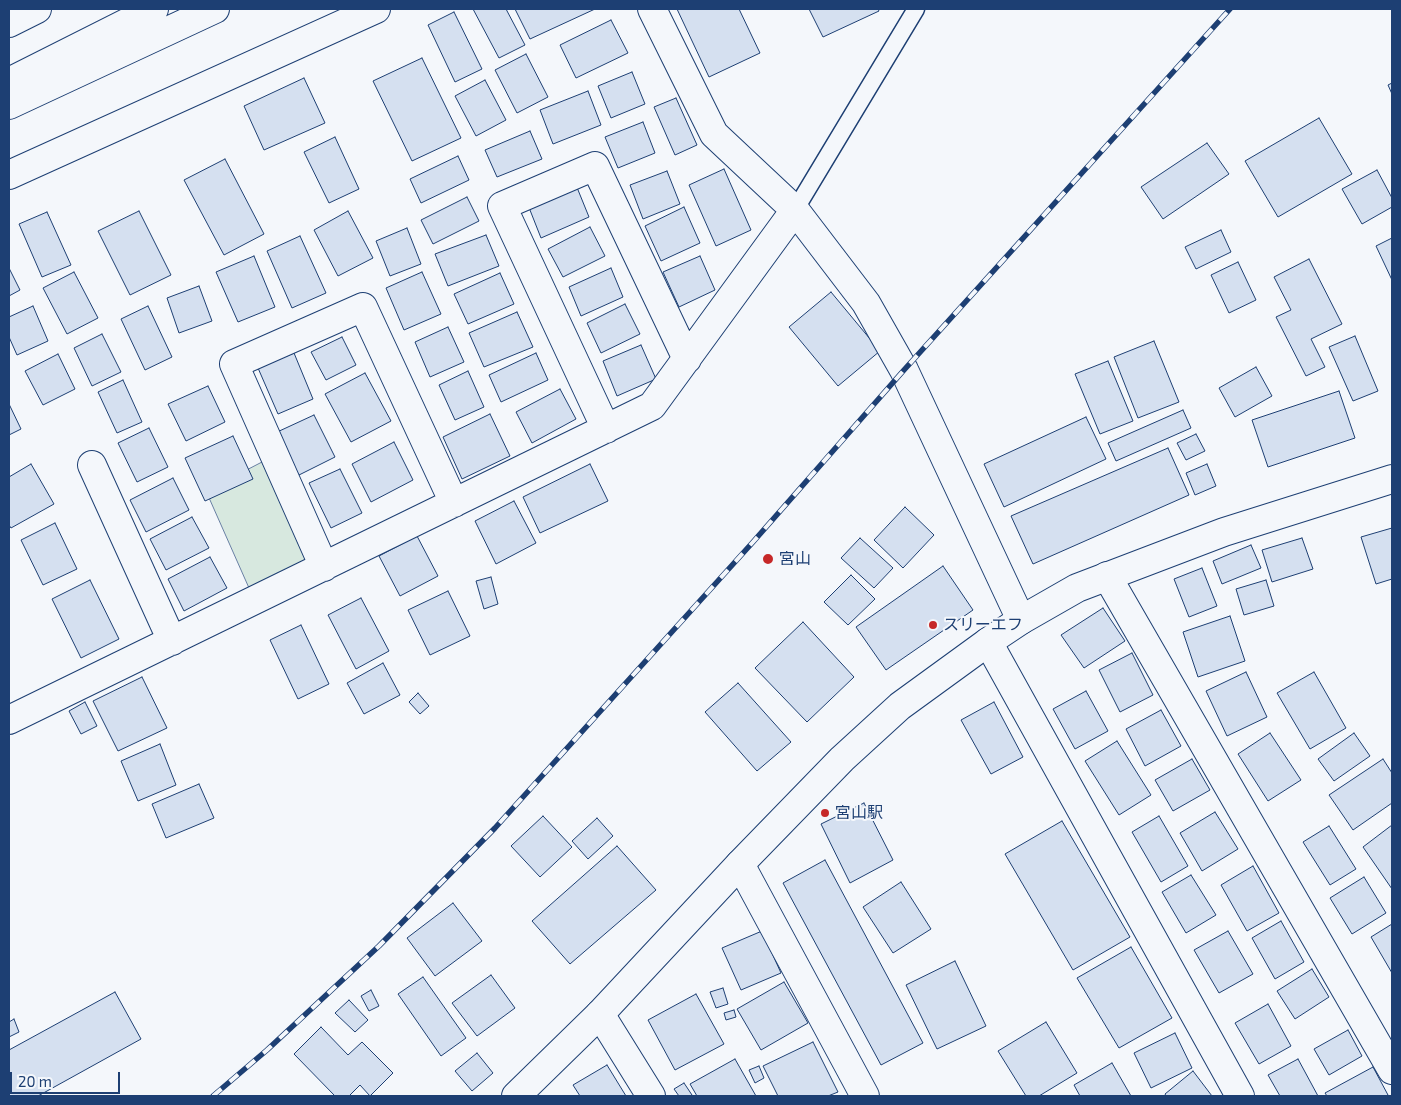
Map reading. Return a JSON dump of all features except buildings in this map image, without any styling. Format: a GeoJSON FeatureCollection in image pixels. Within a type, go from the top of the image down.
{"type":"FeatureCollection","features":[{"type":"Feature","properties":{"kind":"main road"},"geometry":{"type":"LineString","coordinates":[[9,23],[37,9]]}},
{"type":"Feature","properties":{"kind":"main road"},"geometry":{"type":"LineString","coordinates":[[9,82],[154,9]]}},
{"type":"Feature","properties":{"kind":"main road"},"geometry":{"type":"LineString","coordinates":[[9,105],[214,9]]}},
{"type":"Feature","properties":{"kind":"main road"},"geometry":{"type":"LineString","coordinates":[[9,175],[376,9]]}},
{"type":"Feature","properties":{"kind":"main road"},"geometry":{"type":"LineString","coordinates":[[652,9],[714,134],[795,210],[866,303],[904,370],[1021,620]]}},
{"type":"Feature","properties":{"kind":"main road"},"geometry":{"type":"LineString","coordinates":[[606,429],[502,206],[595,166],[687,359]]}},
{"type":"Feature","properties":{"kind":"main road"},"geometry":{"type":"LineString","coordinates":[[9,720],[652,406],[795,210]]}},
{"type":"Feature","properties":{"kind":"main road"},"geometry":{"type":"LineString","coordinates":[[324,567],[234,364],[362,307],[454,503]]}},
{"type":"Feature","properties":{"kind":"main road"},"geometry":{"type":"LineString","coordinates":[[92,465],[172,641]]}},
{"type":"Feature","properties":{"kind":"main road"},"geometry":{"type":"LineString","coordinates":[[516,1096],[600,1014],[740,864],[842,759],[900,706],[988,642],[1021,620],[1077,588],[1224,532],[1392,479]]}},
{"type":"Feature","properties":{"kind":"main road"},"geometry":{"type":"LineString","coordinates":[[1107,576],[1392,1070]]}},
{"type":"Feature","properties":{"kind":"main road"},"geometry":{"type":"LineString","coordinates":[[988,642],[1240,1096]]}},
{"type":"Feature","properties":{"kind":"main road"},"geometry":{"type":"LineString","coordinates":[[740,864],[865,1096]]}},
{"type":"Feature","properties":{"kind":"main road"},"geometry":{"type":"LineString","coordinates":[[600,1014],[651,1096]]}},
{"type":"Feature","properties":{"kind":"lane"},"geometry":{"type":"LineString","coordinates":[[795,210],[916,9]]}},
{"type":"Feature","properties":{"kind":"shaded area"},"geometry":{"type":"Polygon","coordinates":[[[262,462],[308,561],[249,588],[206,491],[262,462]]]}},
{"type":"Feature","properties":{"kind":"railway"},"geometry":{"type":"LineString","coordinates":[[213,1096],[267,1050],[379,946],[495,828],[753,542],[904,370],[1230,9]]}},
{"type":"Feature","properties":{"kind":"place","name":"宮山"},"geometry":{"type":"Point","coordinates":[768,559]}},
{"type":"Feature","properties":{"kind":"place","name":"スリーエフ"},"geometry":{"type":"Point","coordinates":[933,625]}},
{"type":"Feature","properties":{"kind":"place","name":"宮山駅"},"geometry":{"type":"Point","coordinates":[825,813]}}]}
